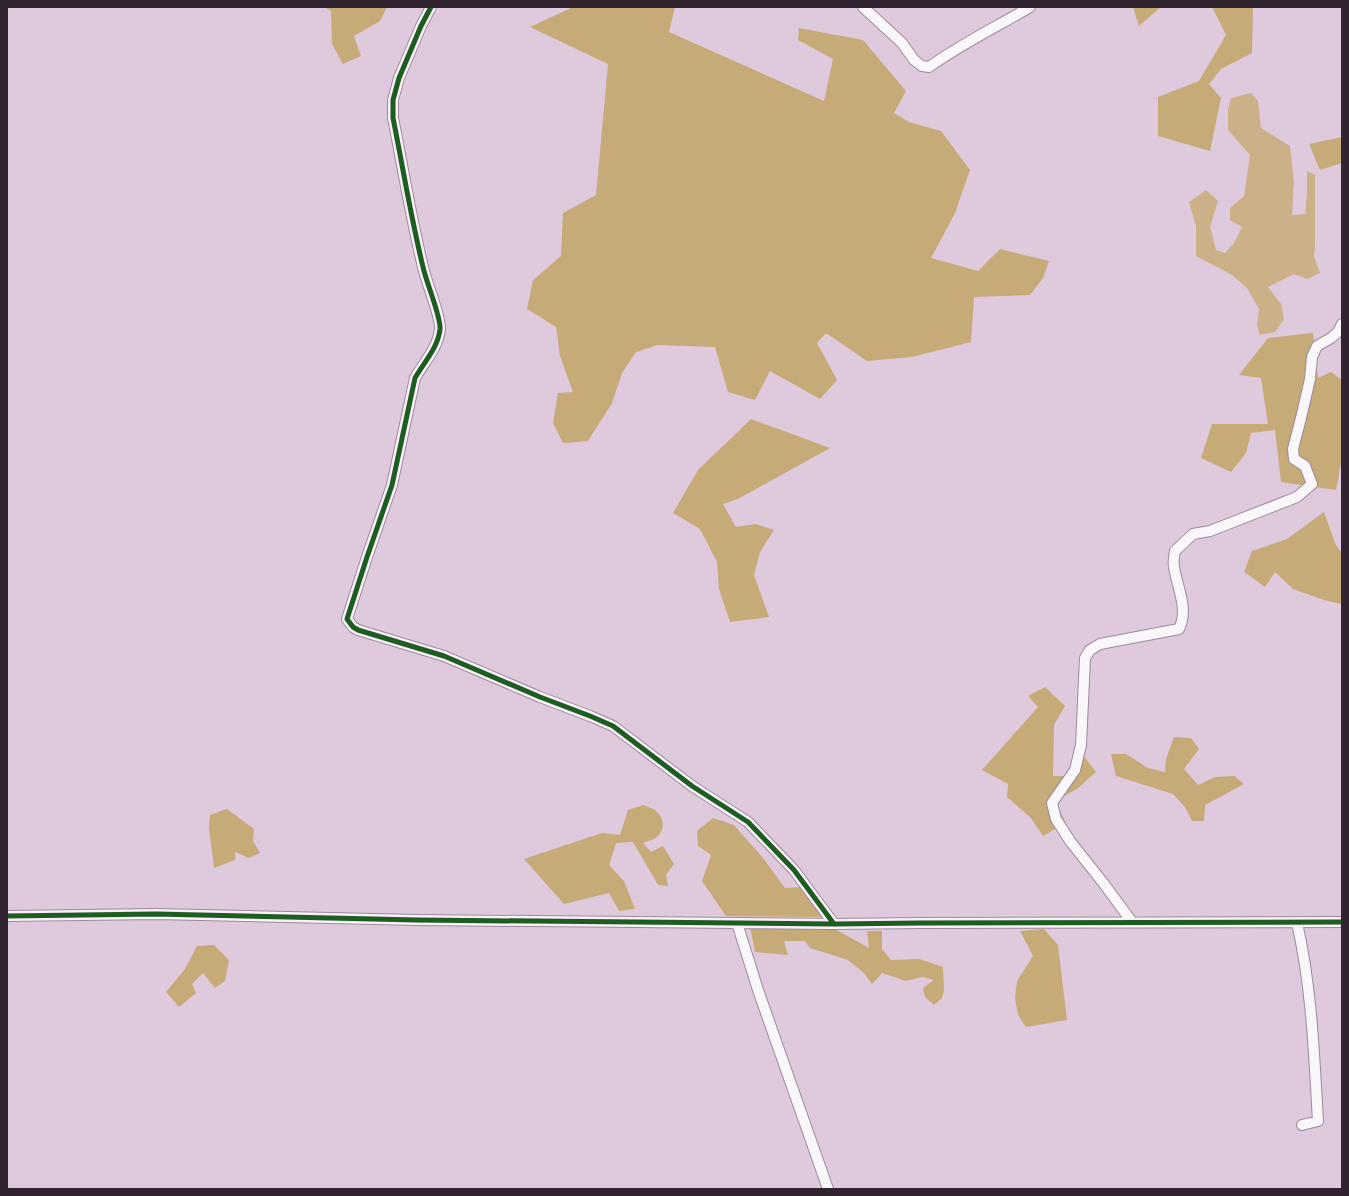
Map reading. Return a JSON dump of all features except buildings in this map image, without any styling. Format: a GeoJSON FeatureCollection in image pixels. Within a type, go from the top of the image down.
{"type":"FeatureCollection","features":[{"type":"Feature","properties":{"kind":"street"},"geometry":{"type":"LineString","coordinates":[[431,7],[421,26],[399,78],[393,100],[393,118],[423,268],[440,328],[438,340],[415,378],[392,485],[347,619],[358,630],[444,656],[613,726],[692,786],[748,822],[794,870],[834,924]]}},
{"type":"Feature","properties":{"kind":"street"},"geometry":{"type":"LineString","coordinates":[[863,7],[902,43],[914,60],[922,66],[929,67],[974,38],[1030,7]]}},
{"type":"Feature","properties":{"kind":"street"},"geometry":{"type":"LineString","coordinates":[[1132,922],[1070,841],[1056,819],[1052,802],[1075,770],[1081,745],[1085,658],[1090,650],[1100,644],[1179,629],[1183,622],[1183,603],[1174,565],[1175,551],[1193,534],[1210,531],[1297,497],[1312,484],[1305,466],[1294,459],[1293,449],[1310,379],[1312,357],[1316,346],[1335,335],[1342,324]]}},
{"type":"Feature","properties":{"kind":"street"},"geometry":{"type":"LineString","coordinates":[[7,916],[156,914],[417,920],[834,924],[1342,922]]}},
{"type":"Feature","properties":{"kind":"street"},"geometry":{"type":"LineString","coordinates":[[737,923],[758,990],[828,1189]]}},
{"type":"Feature","properties":{"kind":"street"},"geometry":{"type":"LineString","coordinates":[[1297,923],[1304,955],[1314,1038],[1318,1121],[1302,1125]]}},
{"type":"Feature","properties":{"kind":"shaded area"},"geometry":{"type":"Polygon","coordinates":[[[324,7],[387,7],[380,21],[354,36],[361,56],[343,64],[332,44],[331,11],[324,7]]]}},
{"type":"Feature","properties":{"kind":"shaded area"},"geometry":{"type":"Polygon","coordinates":[[[573,7],[675,7],[669,32],[824,101],[833,59],[798,40],[799,28],[863,40],[906,91],[894,113],[909,122],[941,131],[970,170],[955,213],[931,258],[978,271],[1000,249],[1049,261],[1043,278],[1030,295],[974,297],[971,342],[912,357],[867,361],[826,333],[817,343],[837,380],[820,399],[770,371],[755,400],[728,392],[715,347],[658,345],[636,352],[622,373],[612,403],[588,441],[563,443],[553,423],[558,393],[573,392],[560,356],[556,327],[527,309],[533,280],[561,256],[563,213],[596,195],[608,64],[530,27],[573,7]]]}},
{"type":"Feature","properties":{"kind":"shaded area"},"geometry":{"type":"Polygon","coordinates":[[[1133,7],[1161,7],[1139,26],[1133,7]]]}},
{"type":"Feature","properties":{"kind":"shaded area"},"geometry":{"type":"Polygon","coordinates":[[[1212,7],[1253,7],[1252,53],[1221,69],[1209,84],[1221,98],[1210,151],[1158,136],[1158,97],[1199,81],[1226,35],[1212,7]]]}},
{"type":"Feature","properties":{"kind":"shaded area"},"geometry":{"type":"Polygon","coordinates":[[[1251,93],[1258,101],[1261,128],[1290,146],[1294,182],[1292,215],[1305,214],[1307,171],[1315,175],[1314,256],[1320,273],[1307,279],[1294,274],[1268,287],[1281,304],[1284,319],[1275,332],[1260,335],[1257,325],[1259,309],[1247,288],[1232,275],[1196,256],[1196,226],[1189,202],[1206,190],[1218,201],[1210,227],[1216,250],[1225,253],[1234,243],[1242,227],[1230,220],[1230,208],[1244,196],[1250,155],[1228,130],[1228,109],[1231,98],[1251,93]]]}},
{"type":"Feature","properties":{"kind":"shaded area"},"geometry":{"type":"Polygon","coordinates":[[[1342,137],[1342,163],[1320,170],[1309,144],[1342,137]]]}},
{"type":"Feature","properties":{"kind":"shaded area"},"geometry":{"type":"Polygon","coordinates":[[[1313,333],[1318,378],[1331,372],[1342,380],[1342,458],[1336,490],[1281,482],[1275,430],[1251,433],[1246,453],[1231,472],[1201,458],[1212,424],[1268,424],[1261,378],[1239,375],[1268,338],[1313,333]]]}},
{"type":"Feature","properties":{"kind":"shaded area"},"geometry":{"type":"Polygon","coordinates":[[[751,419],[830,448],[738,499],[723,504],[736,527],[756,524],[774,530],[760,552],[754,575],[769,617],[730,622],[719,589],[717,562],[700,529],[673,513],[698,470],[751,419]]]}},
{"type":"Feature","properties":{"kind":"shaded area"},"geometry":{"type":"Polygon","coordinates":[[[1324,512],[1335,543],[1342,554],[1342,604],[1327,601],[1293,589],[1275,572],[1265,587],[1244,572],[1252,551],[1287,539],[1324,512]]]}},
{"type":"Feature","properties":{"kind":"shaded area"},"geometry":{"type":"Polygon","coordinates":[[[1045,687],[1065,706],[1054,725],[1053,776],[1064,776],[1083,755],[1096,772],[1077,789],[1055,801],[1066,823],[1043,836],[1031,818],[1007,797],[1008,784],[982,770],[1038,707],[1028,696],[1045,687]]]}},
{"type":"Feature","properties":{"kind":"shaded area"},"geometry":{"type":"Polygon","coordinates":[[[1174,737],[1191,738],[1199,749],[1184,769],[1198,785],[1215,777],[1234,776],[1244,784],[1205,805],[1204,821],[1192,821],[1185,807],[1173,794],[1116,776],[1111,754],[1126,754],[1148,768],[1165,772],[1166,759],[1174,737]]]}},
{"type":"Feature","properties":{"kind":"shaded area"},"geometry":{"type":"Polygon","coordinates":[[[643,805],[655,810],[658,813],[662,820],[663,827],[657,837],[643,843],[651,852],[663,846],[674,864],[666,875],[668,886],[658,885],[633,842],[616,843],[609,865],[624,881],[635,909],[619,911],[609,893],[564,904],[524,859],[602,833],[620,835],[628,810],[643,805]]]}},
{"type":"Feature","properties":{"kind":"shaded area"},"geometry":{"type":"Polygon","coordinates":[[[227,809],[254,829],[253,841],[260,853],[249,858],[235,852],[235,860],[214,868],[209,828],[210,815],[227,809]]]}},
{"type":"Feature","properties":{"kind":"shaded area"},"geometry":{"type":"Polygon","coordinates":[[[713,818],[734,825],[763,858],[785,888],[804,887],[822,903],[821,917],[726,916],[702,881],[711,855],[698,846],[697,831],[713,818]]]}},
{"type":"Feature","properties":{"kind":"shaded area"},"geometry":{"type":"Polygon","coordinates":[[[810,923],[835,929],[869,948],[867,931],[882,931],[882,949],[891,960],[919,959],[943,967],[944,991],[942,998],[934,1005],[925,997],[923,988],[934,980],[922,977],[906,981],[882,973],[872,984],[864,973],[848,960],[810,948],[805,941],[784,941],[788,955],[755,952],[750,927],[810,923]]]}},
{"type":"Feature","properties":{"kind":"shaded area"},"geometry":{"type":"Polygon","coordinates":[[[1044,929],[1058,945],[1067,1020],[1026,1027],[1018,1015],[1015,997],[1017,981],[1033,956],[1020,931],[1044,929]]]}},
{"type":"Feature","properties":{"kind":"shaded area"},"geometry":{"type":"Polygon","coordinates":[[[214,945],[229,960],[225,981],[215,988],[203,973],[192,984],[196,993],[179,1007],[166,992],[185,969],[197,946],[214,945]]]}},
{"type":"Feature","properties":{"kind":"cycle path"},"geometry":{"type":"LineString","coordinates":[[431,7],[421,26],[399,78],[393,100],[393,118],[419,249],[440,323],[440,329],[434,349],[415,378],[392,485],[347,619],[353,627],[358,630],[444,656],[613,726],[692,786],[748,822],[794,870],[834,924]]}},
{"type":"Feature","properties":{"kind":"cycle path"},"geometry":{"type":"LineString","coordinates":[[7,916],[156,914],[417,920],[834,924],[1342,922]]}}]}
